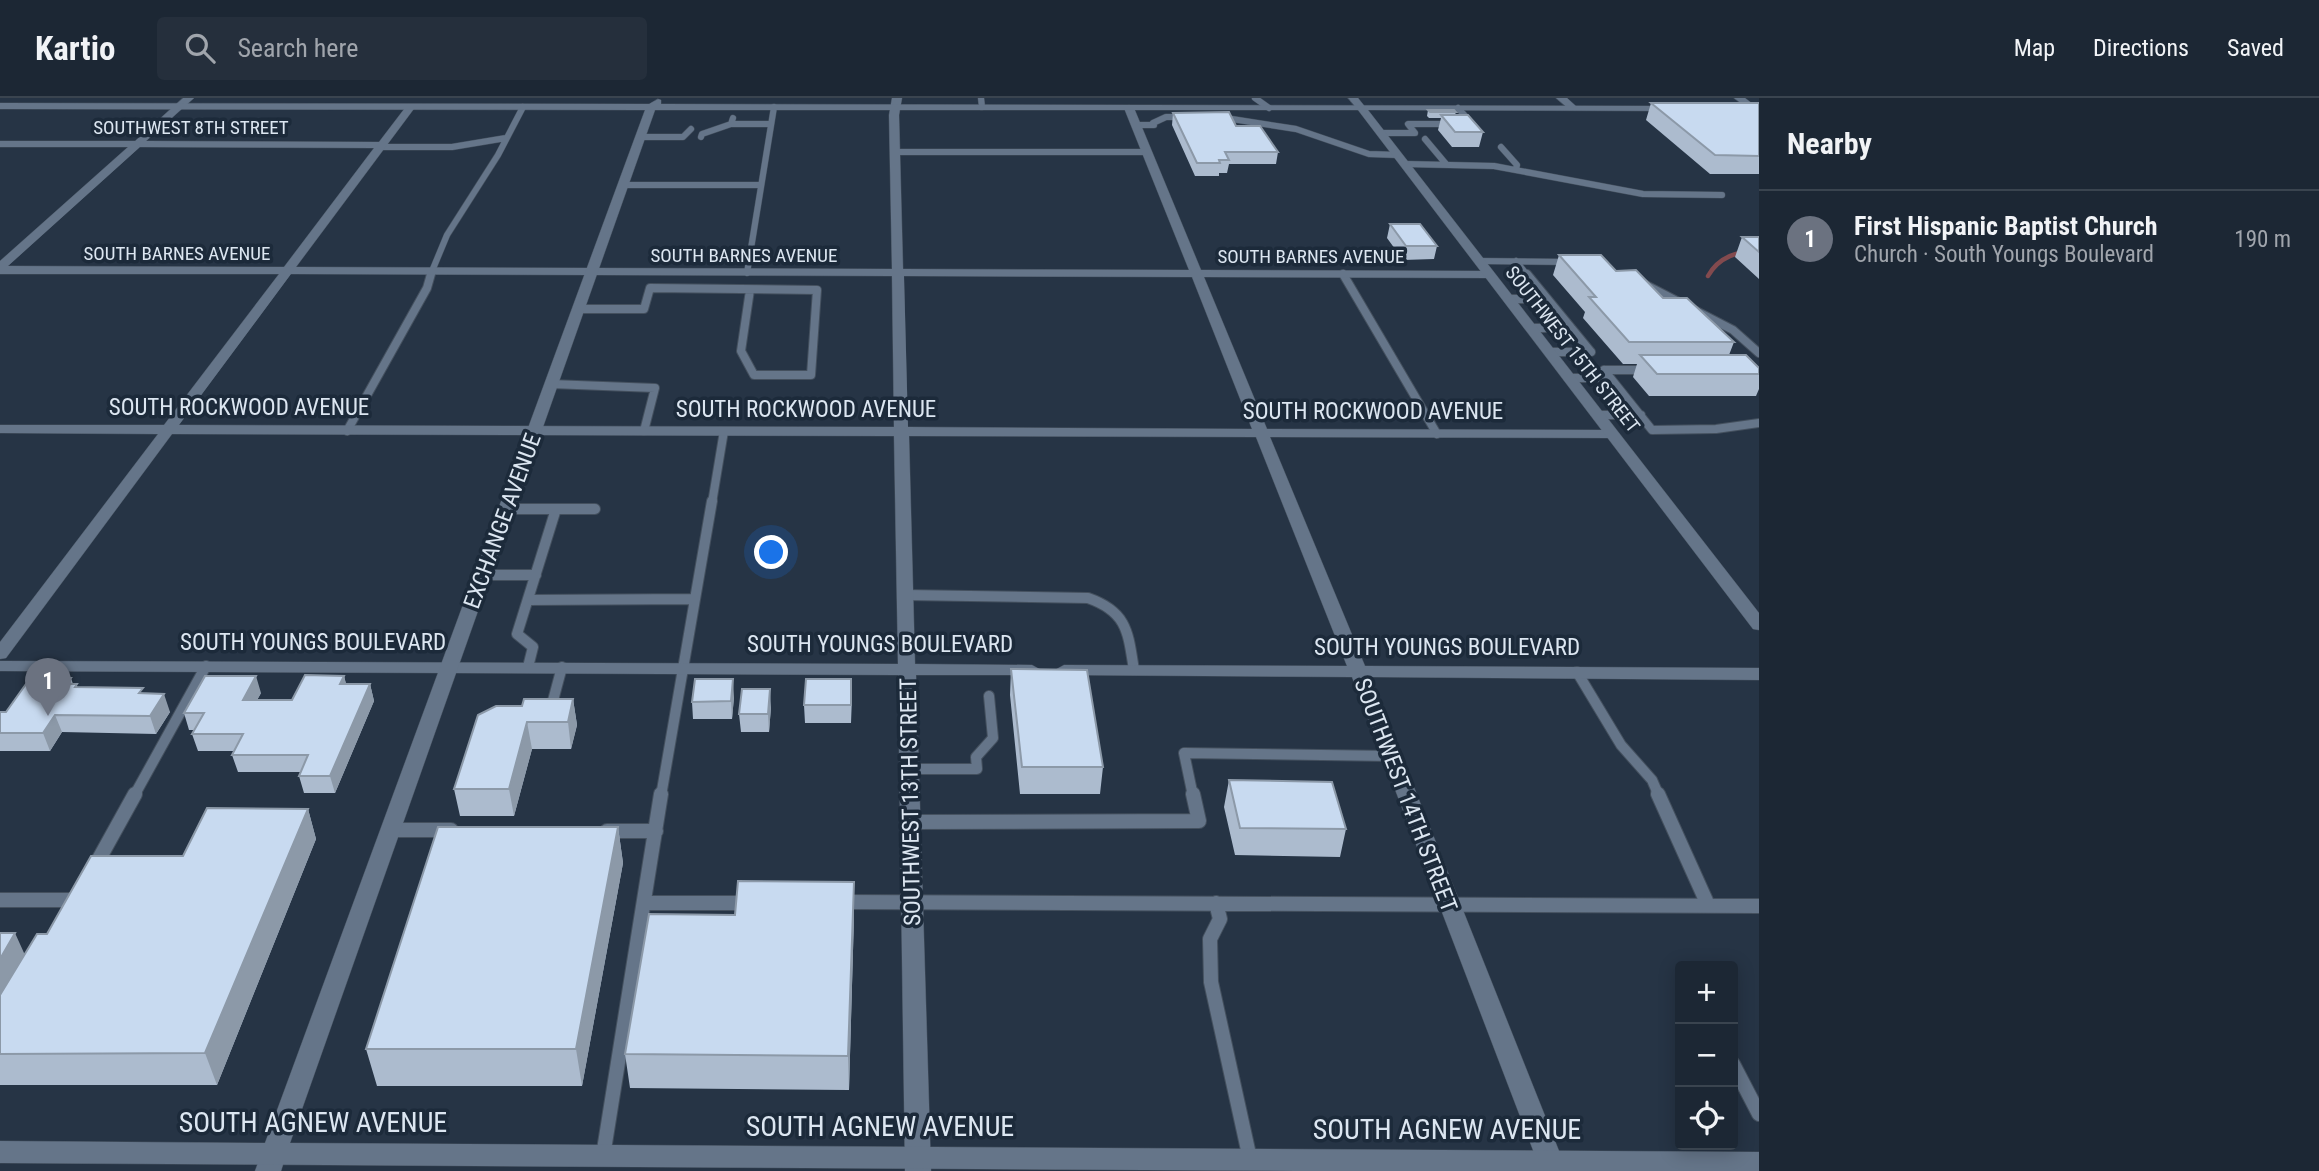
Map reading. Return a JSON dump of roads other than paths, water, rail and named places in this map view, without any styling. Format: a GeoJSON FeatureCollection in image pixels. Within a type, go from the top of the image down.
{"type":"FeatureCollection","features":[{"type":"Feature","properties":{"kind":"street"},"geometry":{"type":"LineString","coordinates":[[632,98],[651,107]]}},
{"type":"Feature","properties":{"kind":"street"},"geometry":{"type":"LineString","coordinates":[[651,107],[664,98]]}},
{"type":"Feature","properties":{"kind":"street"},"geometry":{"type":"LineString","coordinates":[[690,98],[702,107]]}},
{"type":"Feature","properties":{"kind":"street","name":"SOUTHWEST 15TH STREET"},"geometry":{"type":"LineString","coordinates":[[1353,98],[1759,625]]}},
{"type":"Feature","properties":{"kind":"street"},"geometry":{"type":"LineString","coordinates":[[1561,98],[1573,108]]}},
{"type":"Feature","properties":{"kind":"street"},"geometry":{"type":"LineString","coordinates":[[0,106],[185,102],[523,107],[556,102],[651,107],[981,103],[1133,116],[1203,108],[1687,108]]}},
{"type":"Feature","properties":{"kind":"street"},"geometry":{"type":"LineString","coordinates":[[0,269],[185,102]]}},
{"type":"Feature","properties":{"kind":"street","name":"SOUTHWEST 13TH STREET"},"geometry":{"type":"LineString","coordinates":[[896,103],[894,152],[918,1165]]}},
{"type":"Feature","properties":{"kind":"street"},"geometry":{"type":"LineString","coordinates":[[1739,103],[1756,108]]}},
{"type":"Feature","properties":{"kind":"street"},"geometry":{"type":"LineString","coordinates":[[0,654],[411,106]]}},
{"type":"Feature","properties":{"kind":"street","name":"EXCHANGE AVENUE"},"geometry":{"type":"LineString","coordinates":[[271,1162],[651,107]]}},
{"type":"Feature","properties":{"kind":"street","name":"SOUTHWEST 14TH STREET"},"geometry":{"type":"LineString","coordinates":[[1133,116],[1358,670],[1551,1165]]}},
{"type":"Feature","properties":{"kind":"street","name":"SOUTHWEST 8TH STREET"},"geometry":{"type":"LineString","coordinates":[[0,144],[380,146]]}},
{"type":"Feature","properties":{"kind":"street","name":"SOUTH BARNES AVENUE"},"geometry":{"type":"LineString","coordinates":[[0,269],[1489,274]]}},
{"type":"Feature","properties":{"kind":"street","name":"SOUTH ROCKWOOD AVENUE"},"geometry":{"type":"LineString","coordinates":[[0,429],[1612,434]]}},
{"type":"Feature","properties":{"kind":"street","name":"SOUTH YOUNGS BOULEVARD"},"geometry":{"type":"LineString","coordinates":[[0,666],[1358,670],[1759,674]]}},
{"type":"Feature","properties":{"kind":"street","name":"SOUTH AGNEW AVENUE"},"geometry":{"type":"LineString","coordinates":[[0,1152],[271,1162],[603,1156],[657,1163],[729,1164],[1759,1163]]}},
{"type":"Feature","properties":{"kind":"lane"},"geometry":{"type":"LineString","coordinates":[[1255,98],[1269,108]]}},
{"type":"Feature","properties":{"kind":"lane"},"geometry":{"type":"LineString","coordinates":[[346,430],[426,288],[430,271],[462,210],[523,107]]}},
{"type":"Feature","properties":{"kind":"lane"},"geometry":{"type":"LineString","coordinates":[[732,121],[736,107]]}},
{"type":"Feature","properties":{"kind":"lane"},"geometry":{"type":"LineString","coordinates":[[747,273],[774,107]]}},
{"type":"Feature","properties":{"kind":"lane"},"geometry":{"type":"LineString","coordinates":[[1203,108],[1208,117],[1296,129],[1359,152],[1401,160],[1516,169],[1643,194],[1722,195]]}},
{"type":"Feature","properties":{"kind":"lane"},"geometry":{"type":"LineString","coordinates":[[1403,108],[1416,124]]}},
{"type":"Feature","properties":{"kind":"lane"},"geometry":{"type":"LineString","coordinates":[[1380,133],[1415,133],[1408,124],[1465,124],[1467,118],[1458,108]]}},
{"type":"Feature","properties":{"kind":"lane"},"geometry":{"type":"LineString","coordinates":[[1133,116],[1154,125],[1170,113],[1196,117]]}},
{"type":"Feature","properties":{"kind":"lane"},"geometry":{"type":"LineString","coordinates":[[716,123],[732,121],[771,124]]}},
{"type":"Feature","properties":{"kind":"lane"},"geometry":{"type":"LineString","coordinates":[[641,138],[683,138],[695,133],[702,134],[732,121]]}},
{"type":"Feature","properties":{"kind":"lane"},"geometry":{"type":"LineString","coordinates":[[683,138],[695,133]]}},
{"type":"Feature","properties":{"kind":"lane"},"geometry":{"type":"LineString","coordinates":[[695,133],[698,149]]}},
{"type":"Feature","properties":{"kind":"lane"},"geometry":{"type":"LineString","coordinates":[[380,146],[452,147],[506,138]]}},
{"type":"Feature","properties":{"kind":"lane"},"geometry":{"type":"LineString","coordinates":[[1425,139],[1446,164]]}},
{"type":"Feature","properties":{"kind":"lane"},"geometry":{"type":"LineString","coordinates":[[1501,147],[1517,165],[1516,169]]}},
{"type":"Feature","properties":{"kind":"lane"},"geometry":{"type":"LineString","coordinates":[[894,152],[1147,152]]}},
{"type":"Feature","properties":{"kind":"lane"},"geometry":{"type":"LineString","coordinates":[[623,185],[761,185]]}},
{"type":"Feature","properties":{"kind":"lane"},"geometry":{"type":"LineString","coordinates":[[1478,261],[1583,263]]}},
{"type":"Feature","properties":{"kind":"lane"},"geometry":{"type":"LineString","coordinates":[[1516,261],[1591,352],[1549,352]]}},
{"type":"Feature","properties":{"kind":"lane"},"geometry":{"type":"LineString","coordinates":[[1343,274],[1437,434]]}},
{"type":"Feature","properties":{"kind":"lane"},"geometry":{"type":"LineString","coordinates":[[1628,276],[1733,330],[1759,353]]}},
{"type":"Feature","properties":{"kind":"lane"},"geometry":{"type":"LineString","coordinates":[[578,309],[644,309],[650,288],[817,290],[811,375],[754,375],[741,351],[750,290]]}},
{"type":"Feature","properties":{"kind":"lane"},"geometry":{"type":"LineString","coordinates":[[1508,299],[1548,299]]}},
{"type":"Feature","properties":{"kind":"lane"},"geometry":{"type":"LineString","coordinates":[[1530,328],[1571,328]]}},
{"type":"Feature","properties":{"kind":"lane"},"geometry":{"type":"LineString","coordinates":[[1654,370],[1604,370],[1652,430],[1717,429],[1759,423]]}},
{"type":"Feature","properties":{"kind":"lane"},"geometry":{"type":"LineString","coordinates":[[1568,378],[1609,377]]}},
{"type":"Feature","properties":{"kind":"lane"},"geometry":{"type":"LineString","coordinates":[[551,384],[655,388],[644,432]]}},
{"type":"Feature","properties":{"kind":"lane"},"geometry":{"type":"LineString","coordinates":[[1597,415],[1641,415]]}},
{"type":"Feature","properties":{"kind":"lane"},"geometry":{"type":"LineString","coordinates":[[603,1156],[682,668],[724,431]]}},
{"type":"Feature","properties":{"kind":"lane"},"geometry":{"type":"LineString","coordinates":[[506,509],[594,509]]}},
{"type":"Feature","properties":{"kind":"lane"},"geometry":{"type":"LineString","coordinates":[[528,667],[533,648],[517,634],[556,509]]}},
{"type":"Feature","properties":{"kind":"lane"},"geometry":{"type":"LineString","coordinates":[[483,575],[536,575]]}},
{"type":"Feature","properties":{"kind":"lane"},"geometry":{"type":"LineString","coordinates":[[905,595],[1088,598],[1105,602],[1114,607],[1122,617],[1134,670]]}},
{"type":"Feature","properties":{"kind":"lane"},"geometry":{"type":"LineString","coordinates":[[528,600],[694,599]]}},
{"type":"Feature","properties":{"kind":"lane"},"geometry":{"type":"LineString","coordinates":[[89,877],[206,666]]}},
{"type":"Feature","properties":{"kind":"lane"},"geometry":{"type":"LineString","coordinates":[[540,708],[551,708],[562,667]]}},
{"type":"Feature","properties":{"kind":"lane"},"geometry":{"type":"LineString","coordinates":[[1577,672],[1621,745],[1652,780],[1670,826],[1708,905]]}},
{"type":"Feature","properties":{"kind":"lane"},"geometry":{"type":"LineString","coordinates":[[909,769],[977,769],[976,757],[993,738],[989,696]]}},
{"type":"Feature","properties":{"kind":"lane"},"geometry":{"type":"LineString","coordinates":[[910,822],[1199,821],[1184,753],[1391,755]]}},
{"type":"Feature","properties":{"kind":"lane"},"geometry":{"type":"LineString","coordinates":[[390,830],[460,830]]}},
{"type":"Feature","properties":{"kind":"lane"},"geometry":{"type":"LineString","coordinates":[[600,831],[656,831]]}},
{"type":"Feature","properties":{"kind":"lane"},"geometry":{"type":"LineString","coordinates":[[0,900],[76,900]]}},
{"type":"Feature","properties":{"kind":"lane"},"geometry":{"type":"LineString","coordinates":[[832,902],[1759,906]]}},
{"type":"Feature","properties":{"kind":"lane"},"geometry":{"type":"LineString","coordinates":[[645,903],[765,903]]}},
{"type":"Feature","properties":{"kind":"lane"},"geometry":{"type":"LineString","coordinates":[[1216,903],[1220,919],[1210,939],[1211,982],[1264,1163]]}},
{"type":"Feature","properties":{"kind":"lane"},"geometry":{"type":"LineString","coordinates":[[1738,1074],[1759,1114]]}},
{"type":"Feature","properties":{"kind":"waterway"},"geometry":{"type":"LineString","coordinates":[[1708,276],[1723,259],[1759,249]]}},
{"type":"Feature","properties":{"kind":"place","name":"First Hispanic Baptist Church"},"geometry":{"type":"Point","coordinates":[48,716]}}]}
